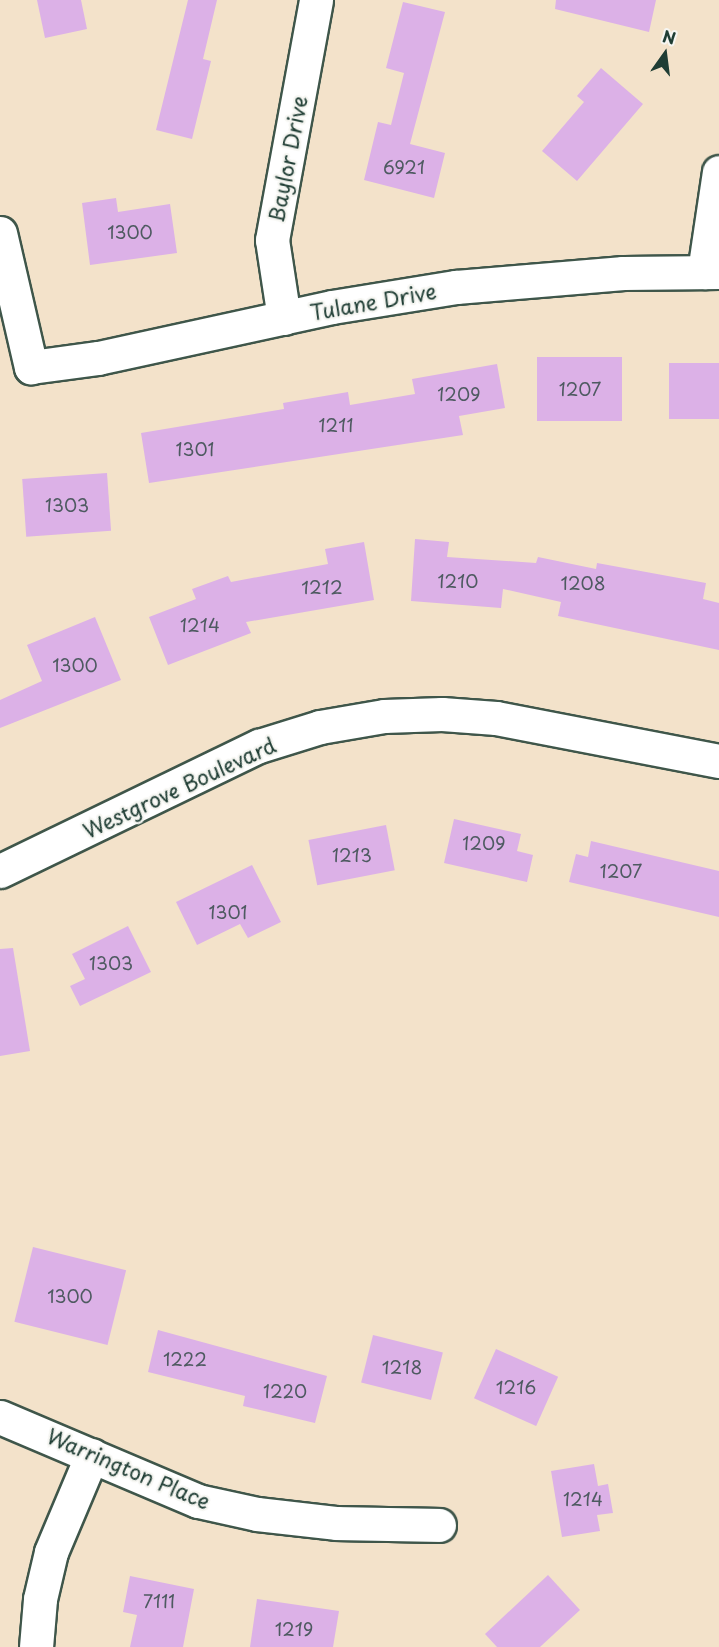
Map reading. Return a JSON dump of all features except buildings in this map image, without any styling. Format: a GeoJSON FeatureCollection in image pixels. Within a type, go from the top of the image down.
{"type":"FeatureCollection","features":[{"type":"Feature","properties":{"kind":"street","name":"Baylor Drive"},"geometry":{"type":"LineString","coordinates":[[284,318],[272,240],[316,0]]}},
{"type":"Feature","properties":{"kind":"street"},"geometry":{"type":"LineString","coordinates":[[712,272],[719,171]]}},
{"type":"Feature","properties":{"kind":"street","name":"Tulane Drive"},"geometry":{"type":"LineString","coordinates":[[0,233],[31,367],[98,358],[284,318],[456,287],[533,278],[712,272]]}},
{"type":"Feature","properties":{"kind":"street","name":"Westgrove Boulevard"},"geometry":{"type":"LineString","coordinates":[[0,871],[259,746],[320,727],[384,716],[442,714],[496,718],[719,761]]}},
{"type":"Feature","properties":{"kind":"street","name":"Warrington Place"},"geometry":{"type":"LineString","coordinates":[[0,1417],[198,1501],[257,1514],[337,1523],[439,1525]]}},
{"type":"Feature","properties":{"kind":"street"},"geometry":{"type":"LineString","coordinates":[[36,1647],[40,1599],[51,1552],[93,1455]]}}]}
